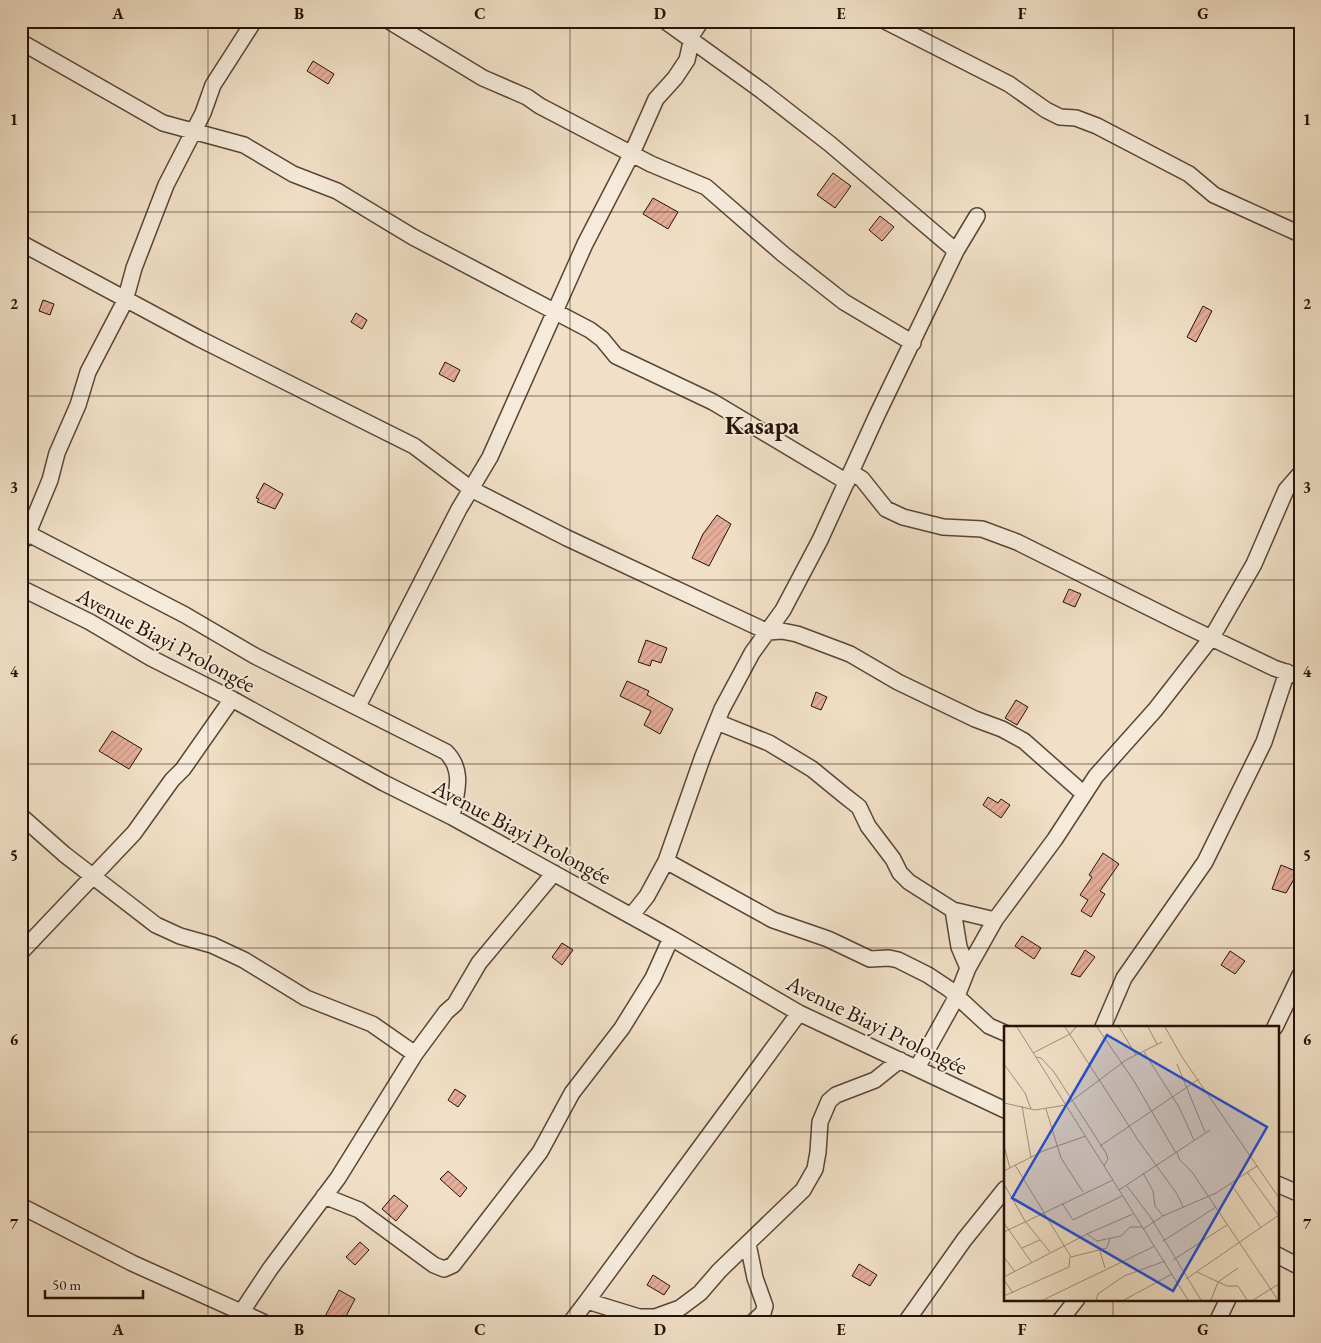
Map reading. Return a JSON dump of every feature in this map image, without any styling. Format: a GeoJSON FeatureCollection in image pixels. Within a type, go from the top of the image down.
{"type":"FeatureCollection","features":[{"type":"Feature","properties":{"kind":"street"},"geometry":{"type":"LineString","coordinates":[[254,21],[213,85],[194,130],[166,185],[134,268],[126,301],[88,372],[78,405],[57,453],[50,480],[23,535],[185,615],[255,656],[358,706],[446,752],[454,760],[458,777],[452,817]]}},
{"type":"Feature","properties":{"kind":"street"},"geometry":{"type":"LineString","coordinates":[[389,21],[483,78],[527,97],[540,106],[632,153],[706,187],[783,254],[844,302],[913,343]]}},
{"type":"Feature","properties":{"kind":"street"},"geometry":{"type":"LineString","coordinates":[[664,21],[762,91],[830,144],[956,251]]}},
{"type":"Feature","properties":{"kind":"street"},"geometry":{"type":"LineString","coordinates":[[358,706],[406,609],[490,457],[585,244],[632,153],[656,99],[676,78],[687,60],[690,40],[701,21]]}},
{"type":"Feature","properties":{"kind":"street"},"geometry":{"type":"LineString","coordinates":[[885,21],[1009,84],[1046,110],[1060,117],[1076,118],[1097,126],[1189,174],[1214,195],[1300,234]]}},
{"type":"Feature","properties":{"kind":"street"},"geometry":{"type":"LineString","coordinates":[[21,42],[163,123],[244,145],[293,174],[337,191],[392,225],[590,330],[602,339],[616,356],[713,402],[849,477],[862,479],[886,509],[903,517],[943,527],[982,529],[1017,542],[1293,675],[1264,742],[1205,862],[1124,978],[1103,1026]]}},
{"type":"Feature","properties":{"kind":"street"},"geometry":{"type":"LineString","coordinates":[[631,916],[647,896],[666,861],[717,722],[752,652],[783,610],[820,540],[877,415],[956,251],[978,216]]}},
{"type":"Feature","properties":{"kind":"street"},"geometry":{"type":"LineString","coordinates":[[21,243],[126,301],[414,446],[471,489],[567,538],[768,632],[782,630],[797,634],[850,654],[898,682],[975,719],[1002,729],[1024,741],[1084,794]]}},
{"type":"Feature","properties":{"kind":"street"},"geometry":{"type":"LineString","coordinates":[[917,1068],[957,996],[968,968],[995,920],[1055,840],[1084,794],[1117,751],[1155,710],[1212,637],[1254,564],[1286,490],[1299,476]]}},
{"type":"Feature","properties":{"kind":"street","name":"Avenue Biayi Prolongée"},"geometry":{"type":"LineString","coordinates":[[21,588],[232,699],[384,783],[452,817],[671,938],[799,1013],[1004,1110]]}},
{"type":"Feature","properties":{"kind":"street"},"geometry":{"type":"LineString","coordinates":[[21,952],[134,833],[172,780],[184,769],[232,699]]}},
{"type":"Feature","properties":{"kind":"street"},"geometry":{"type":"LineString","coordinates":[[717,722],[768,743],[812,769],[859,808],[868,826],[893,859],[900,873],[909,882],[953,910],[995,920]]}},
{"type":"Feature","properties":{"kind":"street"},"geometry":{"type":"LineString","coordinates":[[21,816],[64,854],[156,925],[180,936],[212,945],[244,960],[306,998],[372,1024],[415,1054]]}},
{"type":"Feature","properties":{"kind":"street"},"geometry":{"type":"LineString","coordinates":[[666,861],[773,920],[828,939],[870,959],[889,958],[898,960],[928,975],[957,996],[989,1026],[1004,1033]]}},
{"type":"Feature","properties":{"kind":"street"},"geometry":{"type":"LineString","coordinates":[[238,1317],[372,1126],[415,1054],[446,1012],[455,1004],[479,963],[554,873]]}},
{"type":"Feature","properties":{"kind":"street"},"geometry":{"type":"LineString","coordinates":[[953,910],[959,947],[968,968]]}},
{"type":"Feature","properties":{"kind":"street"},"geometry":{"type":"LineString","coordinates":[[324,1196],[359,1210],[434,1266],[444,1270],[453,1265],[540,1152],[572,1093],[622,1028],[653,978],[671,938]]}},
{"type":"Feature","properties":{"kind":"street"},"geometry":{"type":"LineString","coordinates":[[1275,1026],[1300,975]]}},
{"type":"Feature","properties":{"kind":"street"},"geometry":{"type":"LineString","coordinates":[[571,1322],[799,1013]]}},
{"type":"Feature","properties":{"kind":"street"},"geometry":{"type":"LineString","coordinates":[[587,1300],[639,1317],[655,1317],[680,1308],[700,1293],[719,1271],[803,1190],[815,1169],[820,1122],[829,1101],[836,1096],[876,1080],[900,1060]]}},
{"type":"Feature","properties":{"kind":"street"},"geometry":{"type":"LineString","coordinates":[[1278,1184],[1300,1194]]}},
{"type":"Feature","properties":{"kind":"street"},"geometry":{"type":"LineString","coordinates":[[906,1322],[964,1240],[1004,1191]]}},
{"type":"Feature","properties":{"kind":"street"},"geometry":{"type":"LineString","coordinates":[[21,1206],[238,1317],[263,1322]]}},
{"type":"Feature","properties":{"kind":"street"},"geometry":{"type":"LineString","coordinates":[[748,1244],[755,1278],[765,1306],[763,1313],[753,1322]]}},
{"type":"Feature","properties":{"kind":"street"},"geometry":{"type":"LineString","coordinates":[[1278,1256],[1300,1267]]}},
{"type":"Feature","properties":{"kind":"street"},"geometry":{"type":"LineString","coordinates":[[1059,1322],[1076,1300]]}},
{"type":"Feature","properties":{"kind":"street"},"geometry":{"type":"LineString","coordinates":[[1217,1322],[1228,1300]]}},
{"type":"Feature","properties":{"kind":"building"},"geometry":{"type":"Polygon","coordinates":[[[313,61],[334,74],[328,84],[307,71],[313,61]]]}},
{"type":"Feature","properties":{"kind":"building"},"geometry":{"type":"Polygon","coordinates":[[[833,173],[851,186],[835,208],[817,195],[833,173]]]}},
{"type":"Feature","properties":{"kind":"building"},"geometry":{"type":"Polygon","coordinates":[[[653,198],[678,212],[668,229],[643,214],[653,198]]]}},
{"type":"Feature","properties":{"kind":"building"},"geometry":{"type":"Polygon","coordinates":[[[880,216],[894,227],[882,241],[869,230],[880,216]]]}},
{"type":"Feature","properties":{"kind":"building"},"geometry":{"type":"Polygon","coordinates":[[[43,300],[54,304],[50,315],[39,311],[43,300]]]}},
{"type":"Feature","properties":{"kind":"building"},"geometry":{"type":"Polygon","coordinates":[[[1203,306],[1212,311],[1196,342],[1187,337],[1203,306]]]}},
{"type":"Feature","properties":{"kind":"building"},"geometry":{"type":"Polygon","coordinates":[[[356,313],[367,320],[362,329],[351,322],[356,313]]]}},
{"type":"Feature","properties":{"kind":"building"},"geometry":{"type":"Polygon","coordinates":[[[445,362],[460,370],[454,382],[439,374],[445,362]]]}},
{"type":"Feature","properties":{"kind":"building"},"geometry":{"type":"Polygon","coordinates":[[[264,483],[283,494],[275,509],[257,502],[259,499],[256,498],[264,483]]]}},
{"type":"Feature","properties":{"kind":"building"},"geometry":{"type":"Polygon","coordinates":[[[717,515],[731,524],[709,566],[692,558],[703,534],[717,515]]]}},
{"type":"Feature","properties":{"kind":"building"},"geometry":{"type":"Polygon","coordinates":[[[1069,589],[1081,594],[1075,607],[1063,602],[1069,589]]]}},
{"type":"Feature","properties":{"kind":"building"},"geometry":{"type":"Polygon","coordinates":[[[646,640],[667,648],[661,663],[652,660],[650,666],[638,662],[646,640]]]}},
{"type":"Feature","properties":{"kind":"building"},"geometry":{"type":"Polygon","coordinates":[[[627,681],[649,691],[647,695],[673,709],[660,734],[644,725],[651,711],[620,696],[627,681]]]}},
{"type":"Feature","properties":{"kind":"building"},"geometry":{"type":"Polygon","coordinates":[[[816,692],[827,697],[821,710],[811,706],[816,692]]]}},
{"type":"Feature","properties":{"kind":"building"},"geometry":{"type":"Polygon","coordinates":[[[1016,700],[1028,707],[1017,725],[1005,718],[1016,700]]]}},
{"type":"Feature","properties":{"kind":"building"},"geometry":{"type":"Polygon","coordinates":[[[112,731],[142,749],[129,769],[99,751],[112,731]]]}},
{"type":"Feature","properties":{"kind":"building"},"geometry":{"type":"Polygon","coordinates":[[[988,797],[998,803],[1001,799],[1010,805],[1001,818],[983,805],[988,797]]]}},
{"type":"Feature","properties":{"kind":"building"},"geometry":{"type":"Polygon","coordinates":[[[1103,853],[1119,864],[1100,891],[1105,894],[1091,917],[1081,911],[1088,900],[1080,895],[1092,877],[1089,875],[1103,853]]]}},
{"type":"Feature","properties":{"kind":"building"},"geometry":{"type":"Polygon","coordinates":[[[1281,865],[1298,872],[1286,893],[1272,889],[1281,865]]]}},
{"type":"Feature","properties":{"kind":"building"},"geometry":{"type":"Polygon","coordinates":[[[1022,936],[1041,948],[1034,959],[1015,946],[1022,936]]]}},
{"type":"Feature","properties":{"kind":"building"},"geometry":{"type":"Polygon","coordinates":[[[562,943],[573,950],[562,965],[552,957],[562,943]]]}},
{"type":"Feature","properties":{"kind":"building"},"geometry":{"type":"Polygon","coordinates":[[[1085,950],[1095,957],[1080,977],[1071,974],[1085,950]]]}},
{"type":"Feature","properties":{"kind":"building"},"geometry":{"type":"Polygon","coordinates":[[[1230,951],[1245,961],[1235,974],[1221,965],[1230,951]]]}},
{"type":"Feature","properties":{"kind":"building"},"geometry":{"type":"Polygon","coordinates":[[[455,1089],[466,1096],[458,1107],[448,1100],[455,1089]]]}},
{"type":"Feature","properties":{"kind":"building"},"geometry":{"type":"Polygon","coordinates":[[[448,1171],[467,1188],[460,1197],[440,1179],[448,1171]]]}},
{"type":"Feature","properties":{"kind":"building"},"geometry":{"type":"Polygon","coordinates":[[[394,1195],[408,1206],[396,1221],[382,1209],[394,1195]]]}},
{"type":"Feature","properties":{"kind":"building"},"geometry":{"type":"Polygon","coordinates":[[[360,1242],[369,1250],[355,1265],[346,1257],[360,1242]]]}},
{"type":"Feature","properties":{"kind":"building"},"geometry":{"type":"Polygon","coordinates":[[[859,1264],[877,1275],[870,1286],[852,1276],[859,1264]]]}},
{"type":"Feature","properties":{"kind":"building"},"geometry":{"type":"Polygon","coordinates":[[[653,1275],[670,1286],[664,1295],[647,1285],[653,1275]]]}},
{"type":"Feature","properties":{"kind":"building"},"geometry":{"type":"Polygon","coordinates":[[[339,1290],[355,1299],[343,1322],[322,1322],[339,1290]]]}},
{"type":"Feature","properties":{"kind":"district","name":"Kasapa"},"geometry":{"type":"Point","coordinates":[762,425]}}]}
